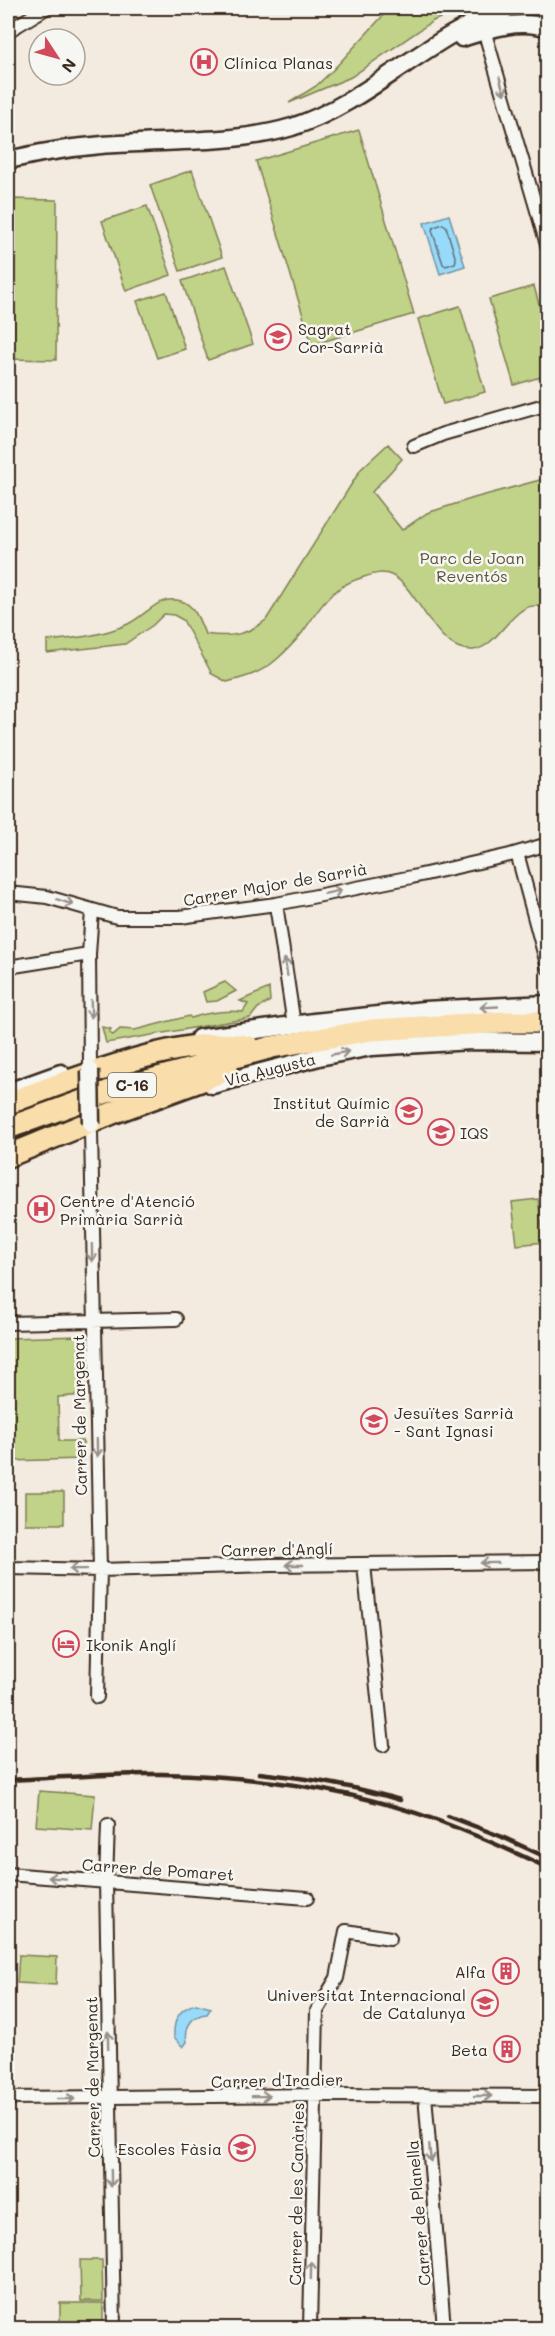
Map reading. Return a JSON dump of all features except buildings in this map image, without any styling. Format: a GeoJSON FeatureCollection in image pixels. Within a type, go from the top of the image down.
{"type":"FeatureCollection","features":[{"type":"Feature","properties":{"kind":"highway","name":"C-16"},"geometry":{"type":"LineString","coordinates":[[8,1128],[107,1092],[258,1050],[372,1030],[504,1022],[546,1023]]}},
{"type":"Feature","properties":{"kind":"highway"},"geometry":{"type":"LineString","coordinates":[[8,1103],[131,1061],[174,1050],[212,1045],[241,1045],[258,1050]]}},
{"type":"Feature","properties":{"kind":"highway"},"geometry":{"type":"LineString","coordinates":[[8,1156],[200,1081],[240,1063],[258,1050]]}},
{"type":"Feature","properties":{"kind":"street"},"geometry":{"type":"LineString","coordinates":[[8,31],[46,8]]}},
{"type":"Feature","properties":{"kind":"street"},"geometry":{"type":"LineString","coordinates":[[8,160],[92,146],[214,140],[290,127],[340,107],[472,23],[510,8]]}},
{"type":"Feature","properties":{"kind":"street"},"geometry":{"type":"LineString","coordinates":[[432,48],[495,27],[515,25],[548,28]]}},
{"type":"Feature","properties":{"kind":"street"},"geometry":{"type":"LineString","coordinates":[[484,30],[548,248]]}},
{"type":"Feature","properties":{"kind":"street"},"geometry":{"type":"LineString","coordinates":[[414,446],[443,434],[548,404]]}},
{"type":"Feature","properties":{"kind":"street","name":"Carrer Major de Sarrià"},"geometry":{"type":"LineString","coordinates":[[8,893],[46,897],[117,917],[170,918],[276,904],[412,877],[548,844]]}},
{"type":"Feature","properties":{"kind":"street"},"geometry":{"type":"LineString","coordinates":[[517,853],[548,968]]}},
{"type":"Feature","properties":{"kind":"street"},"geometry":{"type":"LineString","coordinates":[[276,904],[294,1025]]}},
{"type":"Feature","properties":{"kind":"street"},"geometry":{"type":"LineString","coordinates":[[91,1128],[89,954],[92,911]]}},
{"type":"Feature","properties":{"kind":"street"},"geometry":{"type":"LineString","coordinates":[[8,967],[89,954]]}},
{"type":"Feature","properties":{"kind":"street"},"geometry":{"type":"LineString","coordinates":[[8,1092],[148,1048],[212,1035],[424,1011],[546,1023]]}},
{"type":"Feature","properties":{"kind":"street","name":"Via Augusta"},"geometry":{"type":"LineString","coordinates":[[8,1166],[91,1128],[219,1082],[319,1057],[372,1047],[471,1041],[546,1023]]}},
{"type":"Feature","properties":{"kind":"street","name":"Carrer de Margenat"},"geometry":{"type":"LineString","coordinates":[[91,1128],[93,1322],[100,1570],[96,1697]]}},
{"type":"Feature","properties":{"kind":"street"},"geometry":{"type":"LineString","coordinates":[[8,1323],[176,1319]]}},
{"type":"Feature","properties":{"kind":"street","name":"Carrer d'Anglí"},"geometry":{"type":"LineString","coordinates":[[8,1568],[100,1570],[548,1562]]}},
{"type":"Feature","properties":{"kind":"street"},"geometry":{"type":"LineString","coordinates":[[364,1565],[383,1745]]}},
{"type":"Feature","properties":{"kind":"street","name":"Carrer de Margenat"},"geometry":{"type":"LineString","coordinates":[[108,1826],[106,1881],[114,2328]]}},
{"type":"Feature","properties":{"kind":"street","name":"Carrer de Pomaret"},"geometry":{"type":"LineString","coordinates":[[8,1874],[307,1898]]}},
{"type":"Feature","properties":{"kind":"street","name":"Carrer de les Canàries"},"geometry":{"type":"LineString","coordinates":[[310,2328],[317,2011],[337,1978],[346,1931],[390,1938]]}},
{"type":"Feature","properties":{"kind":"street","name":"Carrer d'Iradier"},"geometry":{"type":"LineString","coordinates":[[8,2098],[314,2095],[548,2096]]}},
{"type":"Feature","properties":{"kind":"street","name":"Carrer de Planella"},"geometry":{"type":"LineString","coordinates":[[425,2095],[444,2328]]}},
{"type":"Feature","properties":{"kind":"green space"},"geometry":{"type":"Polygon","coordinates":[[[390,8],[464,8],[433,21],[351,77],[289,103],[316,86],[390,8]]]}},
{"type":"Feature","properties":{"kind":"green space"},"geometry":{"type":"Polygon","coordinates":[[[359,130],[414,314],[312,345],[256,161],[359,130]]]}},
{"type":"Feature","properties":{"kind":"green space"},"geometry":{"type":"Polygon","coordinates":[[[192,170],[222,257],[180,271],[150,185],[192,170]]]}},
{"type":"Feature","properties":{"kind":"green space"},"geometry":{"type":"Polygon","coordinates":[[[8,199],[57,200],[56,360],[8,359],[8,199]]]}},
{"type":"Feature","properties":{"kind":"green space"},"geometry":{"type":"Polygon","coordinates":[[[147,206],[171,275],[126,291],[102,221],[147,206]]]}},
{"type":"Feature","properties":{"kind":"green space"},"geometry":{"type":"Polygon","coordinates":[[[226,266],[253,344],[208,360],[182,281],[226,266]]]}},
{"type":"Feature","properties":{"kind":"green space"},"geometry":{"type":"Polygon","coordinates":[[[534,286],[547,333],[547,375],[514,385],[489,299],[534,286]]]}},
{"type":"Feature","properties":{"kind":"green space"},"geometry":{"type":"Polygon","coordinates":[[[166,292],[185,349],[157,358],[137,301],[166,292]]]}},
{"type":"Feature","properties":{"kind":"green space"},"geometry":{"type":"Polygon","coordinates":[[[460,306],[485,392],[443,404],[418,319],[460,306]]]}},
{"type":"Feature","properties":{"kind":"green space","name":"Parc de Joan Reventós"},"geometry":{"type":"Polygon","coordinates":[[[388,444],[402,459],[372,492],[402,530],[427,513],[547,478],[547,609],[536,606],[526,608],[483,647],[473,650],[459,648],[437,630],[401,582],[391,575],[378,573],[349,582],[331,595],[296,640],[265,668],[227,682],[212,674],[183,620],[174,615],[164,614],[153,625],[125,644],[47,653],[47,641],[88,636],[118,628],[166,600],[181,601],[190,606],[205,634],[222,636],[238,634],[259,625],[266,620],[361,469],[388,444]]]}},
{"type":"Feature","properties":{"kind":"green space"},"geometry":{"type":"Polygon","coordinates":[[[225,982],[236,991],[217,1001],[206,1002],[203,992],[225,982]]]}},
{"type":"Feature","properties":{"kind":"green space"},"geometry":{"type":"Polygon","coordinates":[[[269,988],[270,1001],[258,1008],[250,1018],[106,1043],[102,1027],[111,1029],[109,1032],[113,1035],[120,1029],[135,1030],[189,1016],[191,1018],[217,1012],[243,1012],[248,1004],[240,1001],[269,988]]]}},
{"type":"Feature","properties":{"kind":"green space"},"geometry":{"type":"Polygon","coordinates":[[[538,1199],[544,1242],[517,1245],[512,1202],[538,1199]]]}},
{"type":"Feature","properties":{"kind":"green space"},"geometry":{"type":"Polygon","coordinates":[[[82,1336],[83,1395],[58,1397],[59,1441],[83,1441],[83,1459],[8,1461],[8,1338],[82,1336]]]}},
{"type":"Feature","properties":{"kind":"green space"},"geometry":{"type":"Polygon","coordinates":[[[25,1492],[64,1492],[64,1524],[25,1524],[25,1492]]]}},
{"type":"Feature","properties":{"kind":"green space"},"geometry":{"type":"Polygon","coordinates":[[[39,1791],[95,1795],[92,1830],[36,1826],[39,1791]]]}},
{"type":"Feature","properties":{"kind":"green space"},"geometry":{"type":"Polygon","coordinates":[[[19,1955],[57,1957],[56,1985],[17,1983],[19,1955]]]}},
{"type":"Feature","properties":{"kind":"green space"},"geometry":{"type":"Polygon","coordinates":[[[80,2260],[102,2260],[103,2301],[81,2301],[80,2260]]]}},
{"type":"Feature","properties":{"kind":"green space"},"geometry":{"type":"Polygon","coordinates":[[[60,2303],[103,2303],[103,2324],[60,2324],[60,2303]]]}},
{"type":"Feature","properties":{"kind":"water"},"geometry":{"type":"Polygon","coordinates":[[[449,215],[465,266],[440,274],[424,223],[449,215]]]}},
{"type":"Feature","properties":{"kind":"water"},"geometry":{"type":"Polygon","coordinates":[[[196,2004],[211,2008],[207,2014],[193,2019],[190,2023],[187,2042],[183,2047],[174,2037],[176,2020],[185,2008],[196,2004]]]}},
{"type":"Feature","properties":{"kind":"railway"},"geometry":{"type":"LineString","coordinates":[[259,1773],[330,1783],[400,1800]]}},
{"type":"Feature","properties":{"kind":"railway"},"geometry":{"type":"LineString","coordinates":[[8,1780],[162,1774],[268,1781],[303,1786],[372,1800],[439,1821],[548,1868]]}},
{"type":"Feature","properties":{"kind":"railway"},"geometry":{"type":"LineString","coordinates":[[448,1816],[548,1858]]}},
{"type":"Feature","properties":{"kind":"place","name":"Clínica Planas"},"geometry":{"type":"Point","coordinates":[204,62]}},
{"type":"Feature","properties":{"kind":"place","name":"Sagrat Cor-Sarrià"},"geometry":{"type":"Point","coordinates":[278,337]}},
{"type":"Feature","properties":{"kind":"place","name":"Institut Químic de Sarrià"},"geometry":{"type":"Point","coordinates":[409,1111]}},
{"type":"Feature","properties":{"kind":"place","name":"IQS"},"geometry":{"type":"Point","coordinates":[441,1132]}},
{"type":"Feature","properties":{"kind":"place","name":"Centre d'Atenció Primària Sarrià"},"geometry":{"type":"Point","coordinates":[41,1209]}},
{"type":"Feature","properties":{"kind":"place","name":"Jesuïtes Sarrià - Sant Ignasi"},"geometry":{"type":"Point","coordinates":[374,1421]}},
{"type":"Feature","properties":{"kind":"place","name":"Ikonik Anglí"},"geometry":{"type":"Point","coordinates":[66,1644]}},
{"type":"Feature","properties":{"kind":"place","name":"Alfa"},"geometry":{"type":"Point","coordinates":[506,1971]}},
{"type":"Feature","properties":{"kind":"place","name":"Universitat Internacional de Catalunya"},"geometry":{"type":"Point","coordinates":[485,2003]}},
{"type":"Feature","properties":{"kind":"place","name":"Beta"},"geometry":{"type":"Point","coordinates":[507,2049]}},
{"type":"Feature","properties":{"kind":"place","name":"Escoles Fàsia"},"geometry":{"type":"Point","coordinates":[242,2148]}}]}
